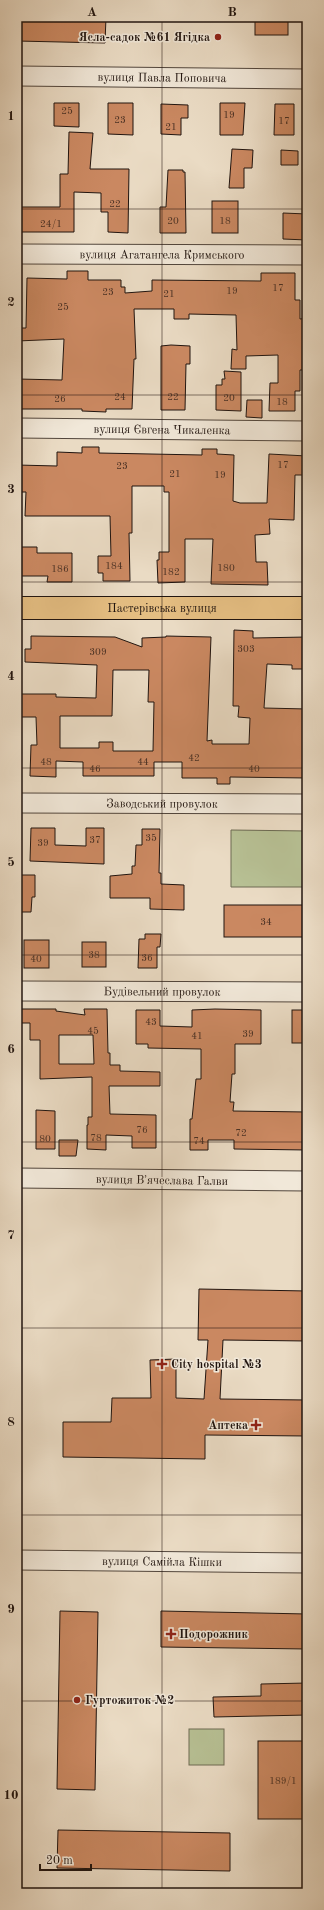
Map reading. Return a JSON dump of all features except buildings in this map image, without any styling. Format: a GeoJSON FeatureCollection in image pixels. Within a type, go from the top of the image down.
{"type":"FeatureCollection","features":[{"type":"Feature","properties":{"kind":"main road","name":"Пастерівська вулиця"},"geometry":{"type":"LineString","coordinates":[[17,608],[307,608]]}},
{"type":"Feature","properties":{"kind":"street","name":"вулиця Павла Поповича"},"geometry":{"type":"LineString","coordinates":[[17,76],[307,79]]}},
{"type":"Feature","properties":{"kind":"street","name":"вулиця Агатангела Кримського"},"geometry":{"type":"LineString","coordinates":[[17,254],[307,255]]}},
{"type":"Feature","properties":{"kind":"street","name":"вулиця Євгена Чикаленка"},"geometry":{"type":"LineString","coordinates":[[17,428],[307,431]]}},
{"type":"Feature","properties":{"kind":"street","name":"Заводський провулок"},"geometry":{"type":"LineString","coordinates":[[17,803],[307,804]]}},
{"type":"Feature","properties":{"kind":"street","name":"Будівельний провулок"},"geometry":{"type":"LineString","coordinates":[[17,991],[307,992]]}},
{"type":"Feature","properties":{"kind":"street","name":"вулиця Вʼячеслава Галви"},"geometry":{"type":"LineString","coordinates":[[17,1178],[307,1181]]}},
{"type":"Feature","properties":{"kind":"street","name":"вулиця Самійла Кішки"},"geometry":{"type":"LineString","coordinates":[[17,1560],[307,1563]]}},
{"type":"Feature","properties":{"kind":"green space"},"geometry":{"type":"Polygon","coordinates":[[[231,830],[307,831],[307,887],[231,887],[231,830]]]}},
{"type":"Feature","properties":{"kind":"green space"},"geometry":{"type":"Polygon","coordinates":[[[189,1729],[224,1729],[224,1765],[189,1765],[189,1729]]]}},
{"type":"Feature","properties":{"kind":"place","name":"Ясла-садок №61 Ягідка"},"geometry":{"type":"Point","coordinates":[218,37]}},
{"type":"Feature","properties":{"kind":"place","name":"City hospital №3"},"geometry":{"type":"Point","coordinates":[162,1364]}},
{"type":"Feature","properties":{"kind":"place","name":"Аптека"},"geometry":{"type":"Point","coordinates":[256,1425]}},
{"type":"Feature","properties":{"kind":"place","name":"Подорожник"},"geometry":{"type":"Point","coordinates":[171,1634]}},
{"type":"Feature","properties":{"kind":"place","name":"Гуртожиток №2"},"geometry":{"type":"Point","coordinates":[77,1700]}}]}
